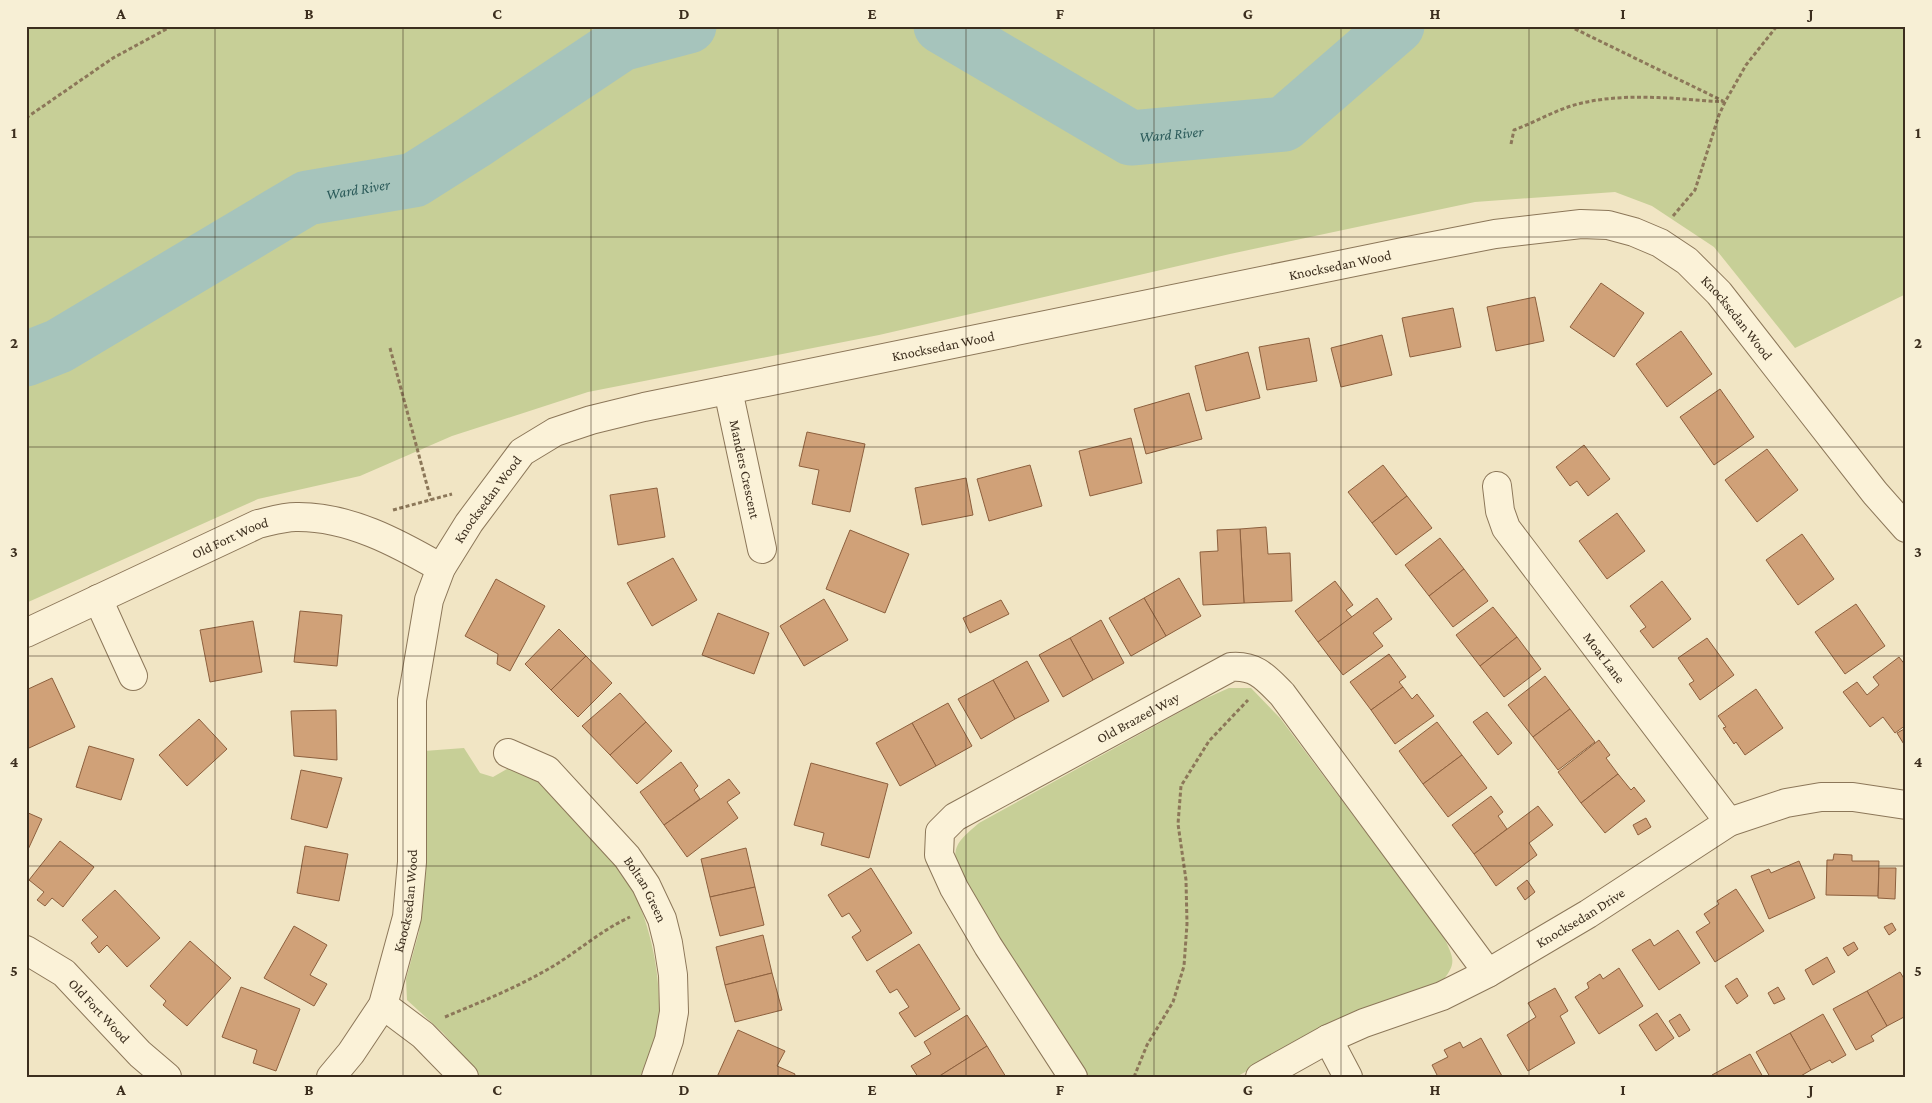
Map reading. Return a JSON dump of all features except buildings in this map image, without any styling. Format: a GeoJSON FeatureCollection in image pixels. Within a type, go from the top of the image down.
{"type":"FeatureCollection","features":[{"type":"Feature","properties":{"kind":"street","name":"Knocksedan Wood"},"geometry":{"type":"LineString","coordinates":[[331,1077],[351,1053],[383,1005],[407,917],[412,862],[412,700],[429,600],[441,568],[469,523],[498,482],[522,452],[555,432],[591,420],[644,407],[1495,234],[1580,224],[1608,225],[1634,232],[1660,243],[1686,260],[1719,293],[1875,493],[1906,528]]}},
{"type":"Feature","properties":{"kind":"street","name":"Manders Crescent"},"geometry":{"type":"LineString","coordinates":[[728,390],[762,549]]}},
{"type":"Feature","properties":{"kind":"street","name":"Moat Lane"},"geometry":{"type":"LineString","coordinates":[[1497,486],[1500,511],[1506,528],[1729,822]]}},
{"type":"Feature","properties":{"kind":"street","name":"Old Fort Wood"},"geometry":{"type":"LineString","coordinates":[[26,634],[258,524],[294,517],[322,518],[364,530],[408,549],[441,568]]}},
{"type":"Feature","properties":{"kind":"street"},"geometry":{"type":"LineString","coordinates":[[98,599],[133,676]]}},
{"type":"Feature","properties":{"kind":"street","name":"Old Brazeel Way"},"geometry":{"type":"LineString","coordinates":[[1073,1077],[988,946],[954,888],[939,855],[940,832],[955,817],[1231,667],[1245,666],[1258,672],[1282,694],[1488,972]]}},
{"type":"Feature","properties":{"kind":"street","name":"Boltan Green"},"geometry":{"type":"LineString","coordinates":[[508,753],[547,770],[627,857],[646,885],[662,919],[673,975],[674,1012],[669,1040],[656,1077]]}},
{"type":"Feature","properties":{"kind":"street","name":"Knocksedan Drive"},"geometry":{"type":"LineString","coordinates":[[1260,1077],[1328,1039],[1364,1023],[1442,996],[1488,972],[1588,914],[1729,822],[1786,803],[1821,797],[1853,798],[1906,805]]}},
{"type":"Feature","properties":{"kind":"street","name":"Old Fort Wood"},"geometry":{"type":"LineString","coordinates":[[26,950],[64,973],[140,1054],[167,1077]]}},
{"type":"Feature","properties":{"kind":"street"},"geometry":{"type":"LineString","coordinates":[[383,1005],[423,1035],[464,1077]]}},
{"type":"Feature","properties":{"kind":"street"},"geometry":{"type":"LineString","coordinates":[[1328,1039],[1348,1077]]}},
{"type":"Feature","properties":{"kind":"path"},"geometry":{"type":"LineString","coordinates":[[26,118],[113,58],[172,26]]}},
{"type":"Feature","properties":{"kind":"path"},"geometry":{"type":"LineString","coordinates":[[1569,26],[1725,102]]}},
{"type":"Feature","properties":{"kind":"path"},"geometry":{"type":"LineString","coordinates":[[1660,243],[1674,213],[1695,190],[1725,102],[1746,65],[1777,26]]}},
{"type":"Feature","properties":{"kind":"path"},"geometry":{"type":"LineString","coordinates":[[1511,144],[1514,130],[1571,106],[1598,101],[1644,97],[1725,102]]}},
{"type":"Feature","properties":{"kind":"path"},"geometry":{"type":"LineString","coordinates":[[390,348],[431,500]]}},
{"type":"Feature","properties":{"kind":"path"},"geometry":{"type":"LineString","coordinates":[[386,511],[498,482]]}},
{"type":"Feature","properties":{"kind":"path"},"geometry":{"type":"LineString","coordinates":[[1134,1077],[1147,1045],[1172,1002],[1184,966],[1187,924],[1186,880],[1178,824],[1181,786],[1209,741],[1250,698],[1270,682]]}},
{"type":"Feature","properties":{"kind":"path"},"geometry":{"type":"LineString","coordinates":[[423,1035],[443,1018],[496,996],[544,972],[595,937],[626,919],[656,906]]}},
{"type":"Feature","properties":{"kind":"green space"},"geometry":{"type":"Polygon","coordinates":[[[26,26],[1906,26],[1906,294],[1795,348],[1714,247],[1652,206],[1615,192],[1475,202],[1230,254],[879,335],[588,392],[452,436],[360,476],[258,499],[26,603],[26,26]]]}},
{"type":"Feature","properties":{"kind":"green space"},"geometry":{"type":"Polygon","coordinates":[[[1229,688],[1251,688],[1280,718],[1443,935],[1452,956],[1450,971],[1440,984],[1291,1047],[1236,1077],[1086,1077],[960,882],[955,854],[956,848],[964,837],[979,823],[1200,701],[1229,688]]]}},
{"type":"Feature","properties":{"kind":"green space"},"geometry":{"type":"Polygon","coordinates":[[[464,748],[480,773],[493,777],[519,762],[568,808],[602,844],[613,857],[632,888],[652,944],[659,1000],[658,1030],[640,1077],[481,1077],[443,1033],[407,1000],[406,979],[419,932],[423,878],[424,751],[464,748]]]}},
{"type":"Feature","properties":{"kind":"waterway","name":"Ward River"},"geometry":{"type":"LineString","coordinates":[[26,359],[59,346],[307,198],[414,180],[621,44],[689,26]]}},
{"type":"Feature","properties":{"kind":"waterway","name":"Ward River"},"geometry":{"type":"LineString","coordinates":[[941,26],[1131,138],[1284,124],[1397,26]]}}]}
